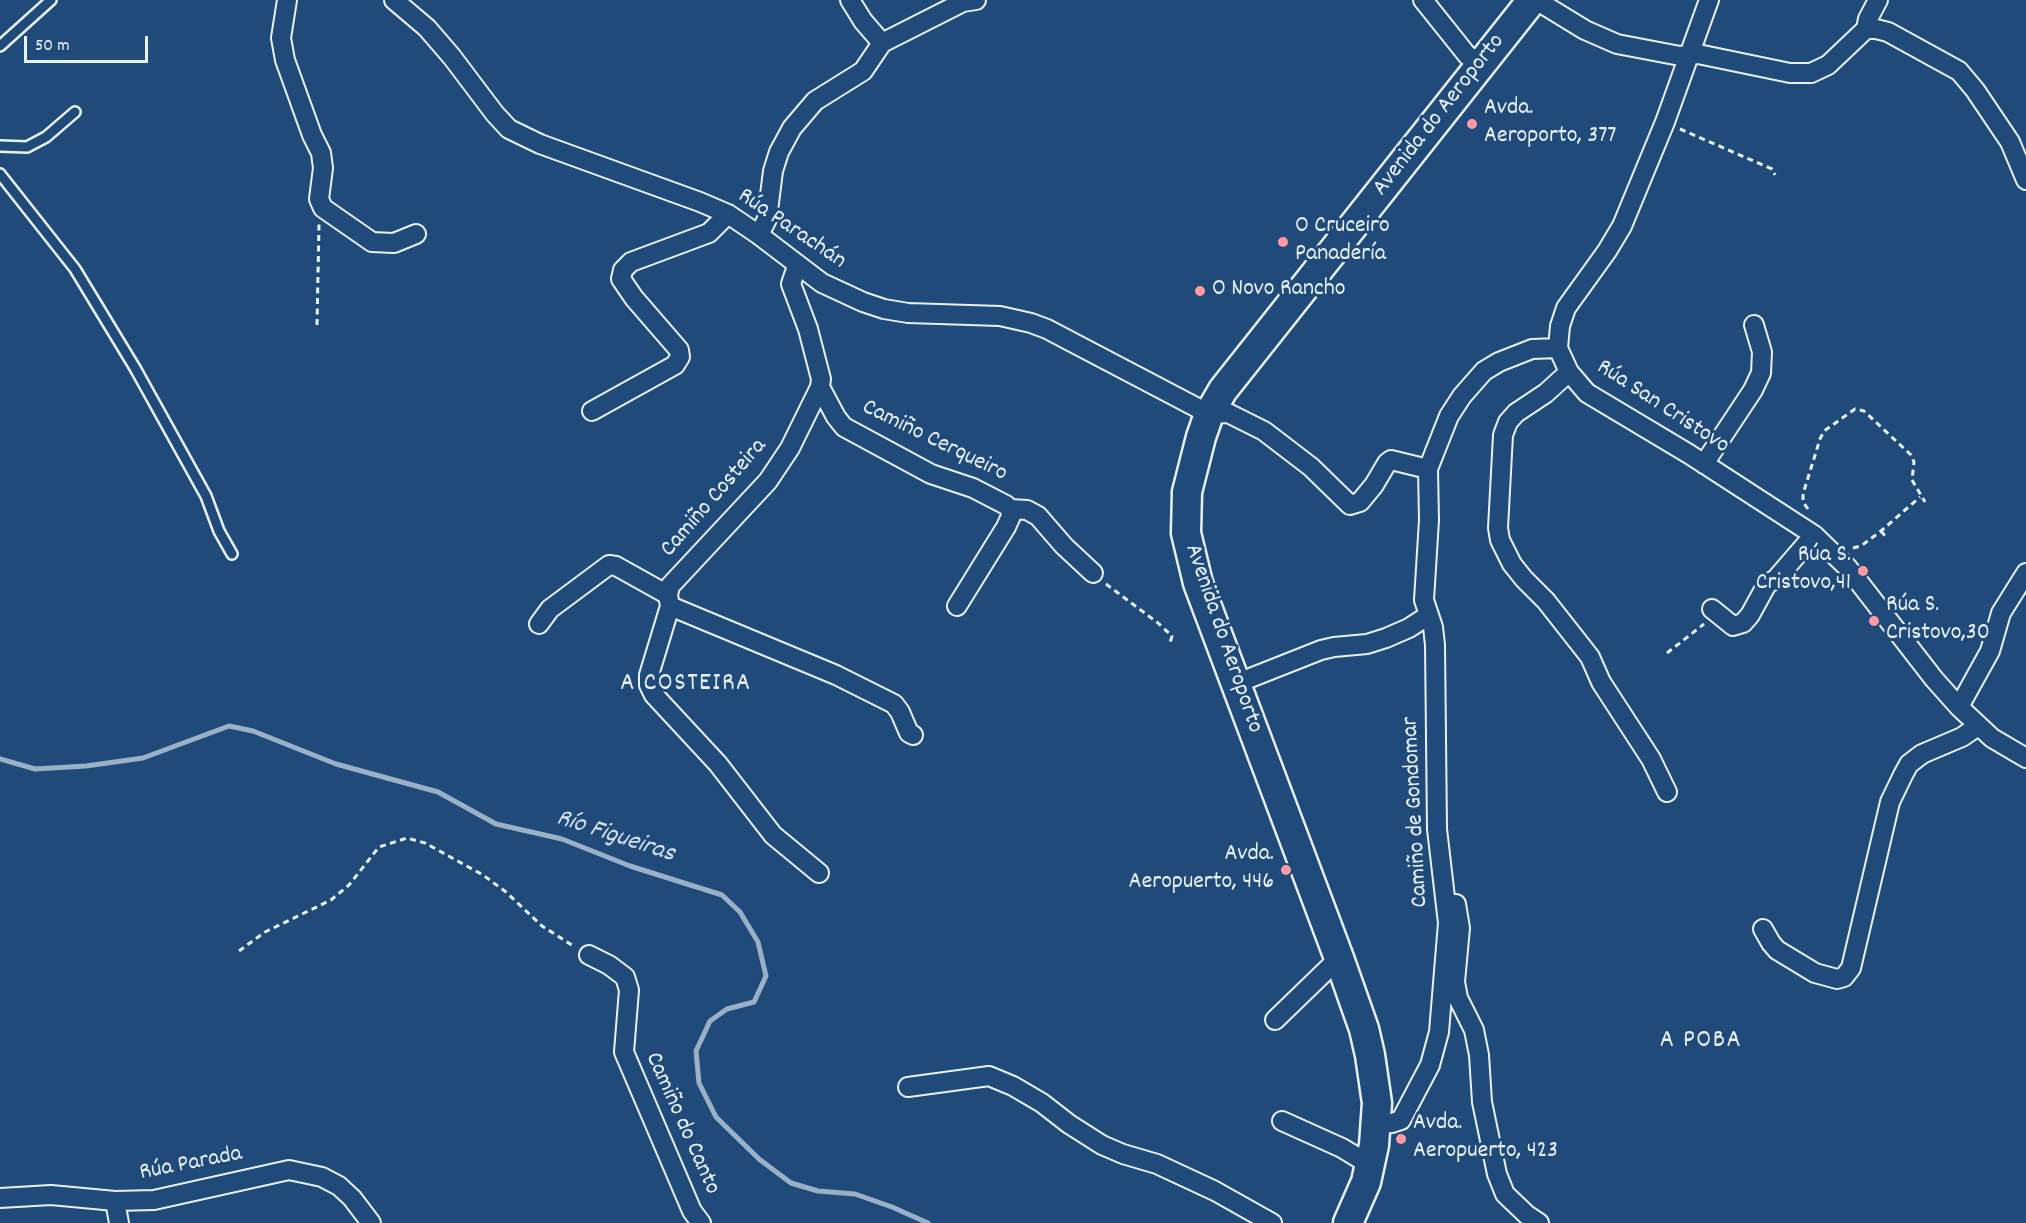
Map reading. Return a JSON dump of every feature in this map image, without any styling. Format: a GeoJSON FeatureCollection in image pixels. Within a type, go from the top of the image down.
{"type":"FeatureCollection","features":[{"type":"Feature","properties":{"kind":"main road","name":"Avenida do Aeroporto"},"geometry":{"type":"LineString","coordinates":[[1349,1222],[1363,1191],[1377,1124],[1371,1055],[1339,958],[1198,583],[1186,533],[1189,483],[1209,414],[1242,365],[1534,0]]}},
{"type":"Feature","properties":{"kind":"street"},"geometry":{"type":"LineString","coordinates":[[287,0],[281,38],[285,60],[312,135],[321,153],[323,168],[319,199],[323,208],[372,242],[394,243],[416,234]]}},
{"type":"Feature","properties":{"kind":"street","name":"Rúa Parachán"},"geometry":{"type":"LineString","coordinates":[[394,0],[427,28],[509,129],[540,144],[728,214],[822,283],[863,302],[884,309],[908,313],[1000,316],[1031,323],[1209,414]]}},
{"type":"Feature","properties":{"kind":"street"},"geometry":{"type":"LineString","coordinates":[[850,0],[863,21],[882,44]]}},
{"type":"Feature","properties":{"kind":"street"},"geometry":{"type":"LineString","coordinates":[[759,235],[767,219],[773,171],[779,152],[792,128],[815,101],[863,71],[882,44],[963,2],[976,0]]}},
{"type":"Feature","properties":{"kind":"street"},"geometry":{"type":"LineString","coordinates":[[1423,0],[1467,55],[1480,65]]}},
{"type":"Feature","properties":{"kind":"street"},"geometry":{"type":"LineString","coordinates":[[1534,0],[1585,30],[1617,44],[1680,56],[1698,54],[1790,73],[1811,73],[1828,65],[1866,29],[1868,19],[1878,0]]}},
{"type":"Feature","properties":{"kind":"street"},"geometry":{"type":"LineString","coordinates":[[1558,348],[1560,326],[1566,308],[1622,226],[1665,123],[1709,0]]}},
{"type":"Feature","properties":{"kind":"street"},"geometry":{"type":"LineString","coordinates":[[1866,29],[1876,28],[1888,32],[1959,71],[1975,90],[2010,142],[2026,180]]}},
{"type":"Feature","properties":{"kind":"street"},"geometry":{"type":"LineString","coordinates":[[592,411],[675,365],[680,357],[678,350],[621,279],[623,270],[631,262],[709,233],[728,214]]}},
{"type":"Feature","properties":{"kind":"street"},"geometry":{"type":"LineString","coordinates":[[797,266],[791,284],[808,329],[821,379],[820,387]]}},
{"type":"Feature","properties":{"kind":"street"},"geometry":{"type":"LineString","coordinates":[[1704,464],[1754,390],[1761,373],[1762,352],[1754,325]]}},
{"type":"Feature","properties":{"kind":"street","name":"Rúa San Cristovo"},"geometry":{"type":"LineString","coordinates":[[1558,348],[1569,372],[1587,393],[1704,464],[1814,535],[1848,568],[1934,679],[1959,707],[1992,738],[2026,758]]}},
{"type":"Feature","properties":{"kind":"street","name":"Camiño de Gondomar"},"geometry":{"type":"LineString","coordinates":[[1377,1124],[1401,1120],[1430,1065],[1436,1048],[1448,923],[1437,829],[1435,645],[1433,627],[1424,600],[1429,520],[1428,469],[1449,416],[1462,396],[1484,371],[1499,362],[1532,349],[1558,348]]}},
{"type":"Feature","properties":{"kind":"street"},"geometry":{"type":"LineString","coordinates":[[1569,372],[1546,393],[1516,413],[1508,422],[1503,435],[1498,528],[1500,540],[1512,564],[1546,601],[1590,657],[1601,682],[1651,759],[1667,792]]}},
{"type":"Feature","properties":{"kind":"street","name":"Camiño Cerqueiro"},"geometry":{"type":"LineString","coordinates":[[820,387],[844,427],[931,474],[973,488],[1010,509],[1011,516],[1006,527],[957,606]]}},
{"type":"Feature","properties":{"kind":"street","name":"Camiño Costeira"},"geometry":{"type":"LineString","coordinates":[[819,873],[773,835],[718,764],[654,695],[649,685],[649,675],[669,600],[670,586],[768,481],[790,448],[820,387]]}},
{"type":"Feature","properties":{"kind":"street"},"geometry":{"type":"LineString","coordinates":[[1209,414],[1228,413],[1264,431],[1311,467],[1350,504],[1360,502],[1391,460],[1428,469]]}},
{"type":"Feature","properties":{"kind":"street","name":"Camiño Cerqueiro"},"geometry":{"type":"LineString","coordinates":[[1010,509],[1027,510],[1038,516],[1064,546],[1093,573]]}},
{"type":"Feature","properties":{"kind":"street"},"geometry":{"type":"LineString","coordinates":[[1714,611],[1733,626],[1743,624],[1767,584],[1776,579],[1814,535]]}},
{"type":"Feature","properties":{"kind":"street","name":"Camiño Costeira"},"geometry":{"type":"LineString","coordinates":[[539,624],[550,609],[609,565],[616,566],[669,600],[836,675],[894,704],[909,733],[914,735]]}},
{"type":"Feature","properties":{"kind":"street"},"geometry":{"type":"LineString","coordinates":[[1959,707],[1990,651],[2001,613],[2026,573]]}},
{"type":"Feature","properties":{"kind":"street"},"geometry":{"type":"LineString","coordinates":[[1235,684],[1321,650],[1367,645],[1409,628],[1429,615]]}},
{"type":"Feature","properties":{"kind":"street"},"geometry":{"type":"LineString","coordinates":[[1763,928],[1777,950],[1815,973],[1837,979],[1848,974],[1890,802],[1903,775],[1922,754],[1962,737],[1978,726]]}},
{"type":"Feature","properties":{"kind":"street"},"geometry":{"type":"LineString","coordinates":[[1443,892],[1457,905],[1460,928],[1455,982],[1458,998],[1474,1030],[1479,1055],[1482,1102],[1497,1174],[1505,1194],[1539,1223]]}},
{"type":"Feature","properties":{"kind":"street","name":"Camiño do Canto"},"geometry":{"type":"LineString","coordinates":[[589,955],[609,965],[624,977],[629,990],[624,1052],[692,1211],[701,1223]]}},
{"type":"Feature","properties":{"kind":"street"},"geometry":{"type":"LineString","coordinates":[[1275,1020],[1339,958]]}},
{"type":"Feature","properties":{"kind":"street"},"geometry":{"type":"LineString","coordinates":[[908,1087],[989,1076],[1013,1086],[1042,1103],[1102,1145],[1157,1164],[1215,1191],[1272,1223]]}},
{"type":"Feature","properties":{"kind":"street"},"geometry":{"type":"LineString","coordinates":[[1282,1121],[1342,1148],[1370,1165]]}},
{"type":"Feature","properties":{"kind":"street","name":"Rúa Parada"},"geometry":{"type":"LineString","coordinates":[[0,1198],[51,1195],[115,1201],[154,1200],[289,1170],[322,1177],[339,1186],[352,1198],[371,1223]]}},
{"type":"Feature","properties":{"kind":"street"},"geometry":{"type":"LineString","coordinates":[[115,1201],[119,1223]]}},
{"type":"Feature","properties":{"kind":"lane"},"geometry":{"type":"LineString","coordinates":[[0,46],[51,0]]}},
{"type":"Feature","properties":{"kind":"lane"},"geometry":{"type":"LineString","coordinates":[[0,146],[27,147],[46,137],[75,112]]}},
{"type":"Feature","properties":{"kind":"lane"},"geometry":{"type":"LineString","coordinates":[[0,174],[75,268],[135,368],[200,487],[219,531],[232,554]]}},
{"type":"Feature","properties":{"kind":"path"},"geometry":{"type":"LineString","coordinates":[[1665,123],[1772,169],[1775,175]]}},
{"type":"Feature","properties":{"kind":"path"},"geometry":{"type":"LineString","coordinates":[[317,325],[319,223],[323,208]]}},
{"type":"Feature","properties":{"kind":"path"},"geometry":{"type":"LineString","coordinates":[[1813,514],[1803,502],[1803,494],[1820,439],[1824,430],[1855,409],[1864,411],[1911,455],[1914,462],[1912,480],[1925,502]]}},
{"type":"Feature","properties":{"kind":"path"},"geometry":{"type":"LineString","coordinates":[[1848,547],[1861,546],[1920,497]]}},
{"type":"Feature","properties":{"kind":"path"},"geometry":{"type":"LineString","coordinates":[[1881,531],[1886,536]]}},
{"type":"Feature","properties":{"kind":"path"},"geometry":{"type":"LineString","coordinates":[[1093,573],[1158,623],[1172,636],[1170,643]]}},
{"type":"Feature","properties":{"kind":"path"},"geometry":{"type":"LineString","coordinates":[[1667,653],[1714,611]]}},
{"type":"Feature","properties":{"kind":"path"},"geometry":{"type":"LineString","coordinates":[[239,951],[265,932],[331,900],[349,885],[379,847],[407,838],[425,843],[483,875],[506,892],[542,926],[558,938],[589,955]]}},
{"type":"Feature","properties":{"kind":"waterway","name":"Río Figueiras"},"geometry":{"type":"LineString","coordinates":[[0,759],[35,769],[86,766],[143,758],[229,726],[253,731],[336,764],[438,792],[496,824],[562,839],[630,866],[722,895],[740,912],[758,942],[766,976],[754,1002],[727,1009],[710,1021],[696,1051],[699,1083],[716,1117],[759,1159],[791,1183],[818,1191],[855,1194],[928,1223]]}},
{"type":"Feature","properties":{"kind":"place","name":"Avda. Aeroporto, 377"},"geometry":{"type":"Point","coordinates":[1472,124]}},
{"type":"Feature","properties":{"kind":"place","name":"O Cruceiro Panadería"},"geometry":{"type":"Point","coordinates":[1283,242]}},
{"type":"Feature","properties":{"kind":"place","name":"O Novo Rancho"},"geometry":{"type":"Point","coordinates":[1200,291]}},
{"type":"Feature","properties":{"kind":"place","name":"Rúa S. Cristovo,41"},"geometry":{"type":"Point","coordinates":[1863,571]}},
{"type":"Feature","properties":{"kind":"place","name":"Rúa S. Cristovo,30"},"geometry":{"type":"Point","coordinates":[1874,621]}},
{"type":"Feature","properties":{"kind":"place","name":"Avda. Aeropuerto, 446"},"geometry":{"type":"Point","coordinates":[1286,870]}},
{"type":"Feature","properties":{"kind":"place","name":"Avda. Aeropuerto, 423"},"geometry":{"type":"Point","coordinates":[1401,1139]}},
{"type":"Feature","properties":{"kind":"district","name":"A COSTEIRA"},"geometry":{"type":"Point","coordinates":[686,685]}},
{"type":"Feature","properties":{"kind":"district","name":"A POBA"},"geometry":{"type":"Point","coordinates":[1701,1042]}}]}
